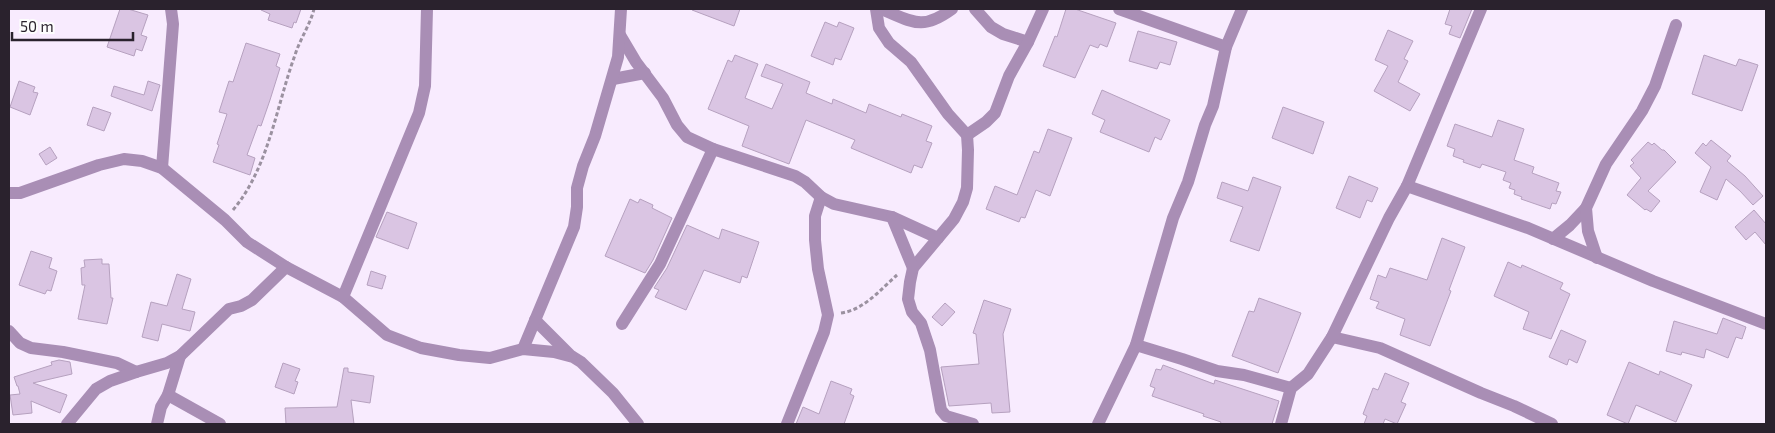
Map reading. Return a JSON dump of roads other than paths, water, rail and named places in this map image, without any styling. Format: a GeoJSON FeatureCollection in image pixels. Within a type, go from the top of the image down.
{"type":"FeatureCollection","features":[{"type":"Feature","properties":{"kind":"street"},"geometry":{"type":"LineString","coordinates":[[162,168],[173,24],[171,9]]}},
{"type":"Feature","properties":{"kind":"street"},"geometry":{"type":"LineString","coordinates":[[343,297],[419,113],[425,86],[427,9]]}},
{"type":"Feature","properties":{"kind":"street"},"geometry":{"type":"LineString","coordinates":[[523,349],[574,227],[577,188],[613,79],[618,57],[621,9]]}},
{"type":"Feature","properties":{"kind":"street"},"geometry":{"type":"LineString","coordinates":[[876,9],[879,28],[889,43],[911,62],[948,114],[967,135],[967,188],[963,202],[954,219],[914,268],[908,299],[912,312],[921,323],[930,350],[940,410],[946,416],[973,424]]}},
{"type":"Feature","properties":{"kind":"street"},"geometry":{"type":"LineString","coordinates":[[881,9],[911,21],[926,23],[939,18],[952,9]]}},
{"type":"Feature","properties":{"kind":"street"},"geometry":{"type":"LineString","coordinates":[[975,9],[991,27],[1003,34],[1028,42]]}},
{"type":"Feature","properties":{"kind":"street"},"geometry":{"type":"LineString","coordinates":[[967,135],[986,122],[994,113],[1009,76],[1028,42],[1043,9]]}},
{"type":"Feature","properties":{"kind":"street"},"geometry":{"type":"LineString","coordinates":[[1119,9],[1226,47]]}},
{"type":"Feature","properties":{"kind":"street"},"geometry":{"type":"LineString","coordinates":[[1098,424],[1136,345],[1173,218],[1188,182],[1205,125],[1213,106],[1226,47],[1242,9]]}},
{"type":"Feature","properties":{"kind":"street"},"geometry":{"type":"LineString","coordinates":[[1281,424],[1292,388],[1308,374],[1332,337],[1389,218],[1407,186],[1481,9]]}},
{"type":"Feature","properties":{"kind":"street"},"geometry":{"type":"LineString","coordinates":[[1553,239],[1586,208],[1606,164],[1642,111],[1655,86],[1676,25]]}},
{"type":"Feature","properties":{"kind":"street"},"geometry":{"type":"LineString","coordinates":[[620,34],[636,62],[663,98],[677,125],[687,137],[713,149],[795,176],[821,198],[834,204],[892,217],[938,238]]}},
{"type":"Feature","properties":{"kind":"street"},"geometry":{"type":"LineString","coordinates":[[613,79],[645,73]]}},
{"type":"Feature","properties":{"kind":"street"},"geometry":{"type":"LineString","coordinates":[[622,324],[660,264],[713,149]]}},
{"type":"Feature","properties":{"kind":"street"},"geometry":{"type":"LineString","coordinates":[[9,193],[20,193],[99,165],[124,159],[142,161],[162,168],[225,220],[247,242],[286,267],[343,297],[387,336],[421,348],[490,358],[523,349],[554,352],[573,357]]}},
{"type":"Feature","properties":{"kind":"street"},"geometry":{"type":"LineString","coordinates":[[1407,186],[1528,228],[1597,258],[1766,324]]}},
{"type":"Feature","properties":{"kind":"street"},"geometry":{"type":"LineString","coordinates":[[787,424],[824,332],[828,315],[818,269],[815,240],[815,216],[821,198]]}},
{"type":"Feature","properties":{"kind":"street"},"geometry":{"type":"LineString","coordinates":[[1586,208],[1588,230],[1597,258]]}},
{"type":"Feature","properties":{"kind":"street"},"geometry":{"type":"LineString","coordinates":[[892,217],[914,268]]}},
{"type":"Feature","properties":{"kind":"street"},"geometry":{"type":"LineString","coordinates":[[67,424],[96,390],[110,381],[160,366],[180,356],[229,309],[241,306],[252,300],[286,267]]}},
{"type":"Feature","properties":{"kind":"street"},"geometry":{"type":"LineString","coordinates":[[535,320],[613,393],[638,424]]}},
{"type":"Feature","properties":{"kind":"street"},"geometry":{"type":"LineString","coordinates":[[9,331],[20,342],[31,348],[63,352],[117,363],[136,372]]}},
{"type":"Feature","properties":{"kind":"street"},"geometry":{"type":"LineString","coordinates":[[1332,337],[1380,348],[1552,424]]}},
{"type":"Feature","properties":{"kind":"street"},"geometry":{"type":"LineString","coordinates":[[1136,345],[1182,358],[1217,371],[1244,375],[1292,388]]}},
{"type":"Feature","properties":{"kind":"street"},"geometry":{"type":"LineString","coordinates":[[157,424],[180,356]]}},
{"type":"Feature","properties":{"kind":"street"},"geometry":{"type":"LineString","coordinates":[[168,395],[220,424]]}}]}
